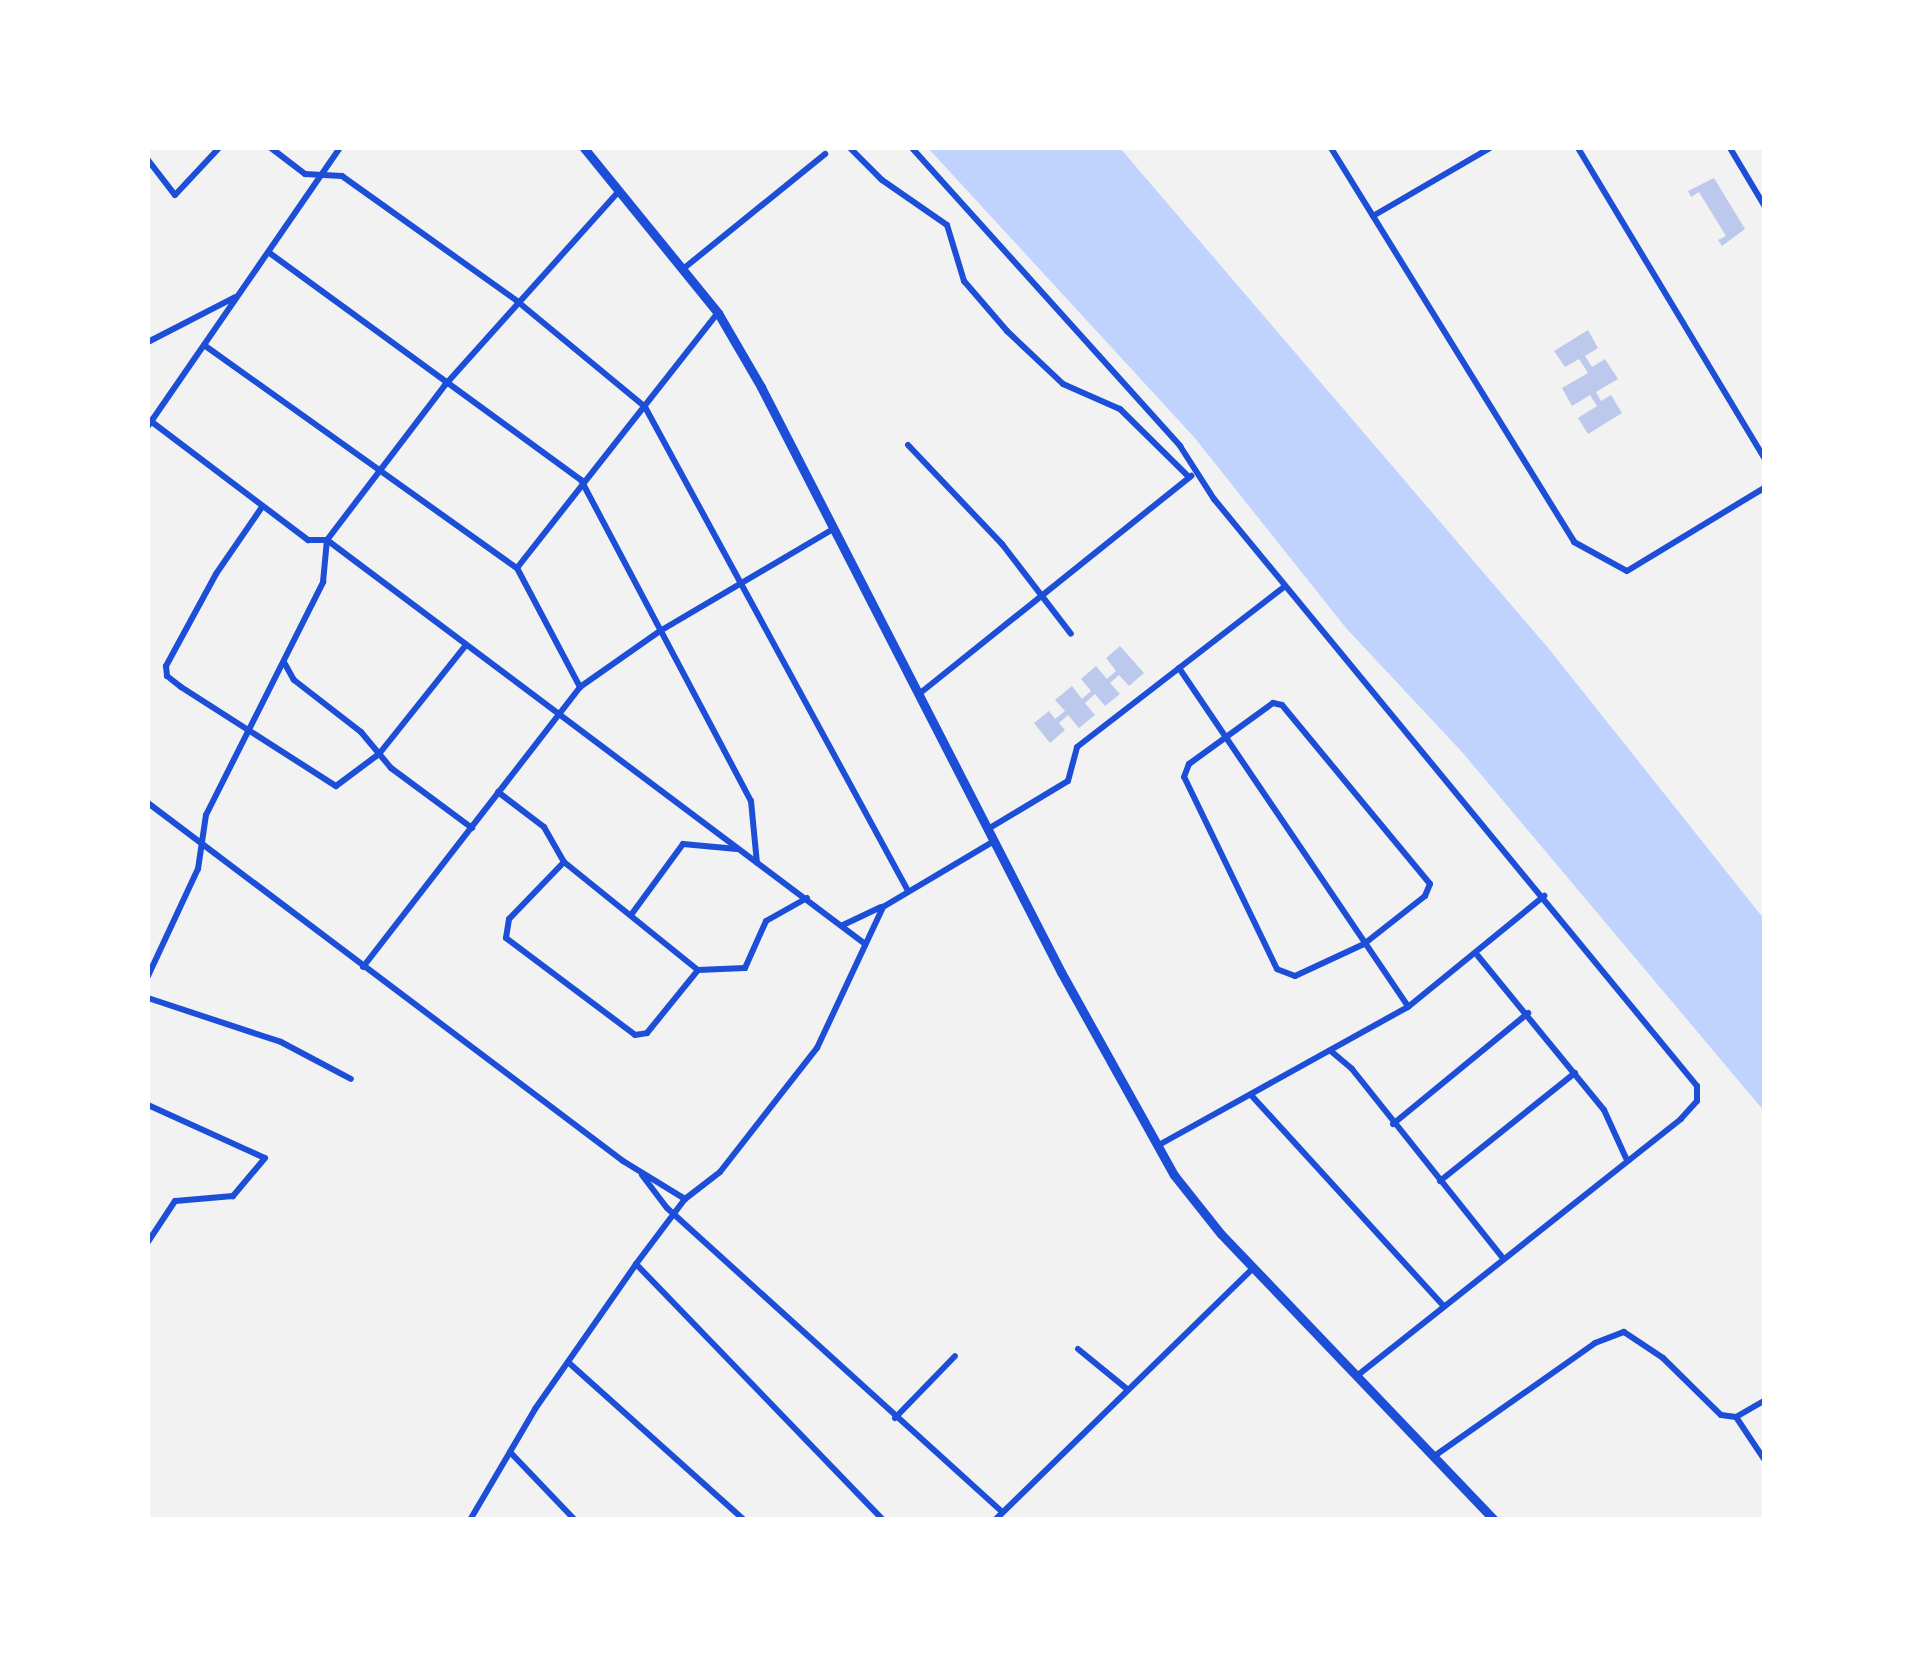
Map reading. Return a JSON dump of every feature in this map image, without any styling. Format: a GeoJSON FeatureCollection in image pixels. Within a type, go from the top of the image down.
{"type":"FeatureCollection","features":[{"type":"Feature","properties":{"kind":"main road"},"geometry":{"type":"LineString","coordinates":[[584,148],[718,313],[1156,1147],[1201,1211],[1494,1520]]}},
{"type":"Feature","properties":{"kind":"street"},"geometry":{"type":"LineString","coordinates":[[148,160],[176,195],[219,148]]}},
{"type":"Feature","properties":{"kind":"street"},"geometry":{"type":"LineString","coordinates":[[271,148],[305,174],[342,176],[517,301],[644,407],[907,889]]}},
{"type":"Feature","properties":{"kind":"street"},"geometry":{"type":"LineString","coordinates":[[340,148],[271,254],[148,422],[308,540],[327,540],[864,942]]}},
{"type":"Feature","properties":{"kind":"street"},"geometry":{"type":"LineString","coordinates":[[850,148],[882,180],[948,225],[964,280],[1006,331],[1063,384],[1120,409],[1192,476],[1544,896],[1697,1086],[1694,1106],[1356,1376]]}},
{"type":"Feature","properties":{"kind":"street"},"geometry":{"type":"LineString","coordinates":[[912,148],[1180,446],[1192,476]]}},
{"type":"Feature","properties":{"kind":"street"},"geometry":{"type":"LineString","coordinates":[[1332,148],[1574,542],[1627,571],[1764,488]]}},
{"type":"Feature","properties":{"kind":"street"},"geometry":{"type":"LineString","coordinates":[[1373,216],[1490,148]]}},
{"type":"Feature","properties":{"kind":"street"},"geometry":{"type":"LineString","coordinates":[[1578,148],[1764,458]]}},
{"type":"Feature","properties":{"kind":"street"},"geometry":{"type":"LineString","coordinates":[[1730,148],[1764,205]]}},
{"type":"Feature","properties":{"kind":"street"},"geometry":{"type":"LineString","coordinates":[[682,269],[825,154]]}},
{"type":"Feature","properties":{"kind":"street"},"geometry":{"type":"LineString","coordinates":[[148,976],[198,869],[206,815],[323,582],[327,540],[445,384],[620,190]]}},
{"type":"Feature","properties":{"kind":"street"},"geometry":{"type":"LineString","coordinates":[[271,254],[581,480],[751,801],[757,864]]}},
{"type":"Feature","properties":{"kind":"street"},"geometry":{"type":"LineString","coordinates":[[148,342],[240,294]]}},
{"type":"Feature","properties":{"kind":"street"},"geometry":{"type":"LineString","coordinates":[[516,568],[581,480],[718,313]]}},
{"type":"Feature","properties":{"kind":"street"},"geometry":{"type":"LineString","coordinates":[[204,345],[516,568],[580,687]]}},
{"type":"Feature","properties":{"kind":"street"},"geometry":{"type":"LineString","coordinates":[[908,445],[1002,544],[1036,596],[1070,634]]}},
{"type":"Feature","properties":{"kind":"street"},"geometry":{"type":"LineString","coordinates":[[919,694],[1036,596],[1192,476]]}},
{"type":"Feature","properties":{"kind":"street"},"geometry":{"type":"LineString","coordinates":[[262,507],[216,574],[165,669],[181,687],[252,730],[330,786],[347,782],[379,754],[466,646]]}},
{"type":"Feature","properties":{"kind":"street"},"geometry":{"type":"LineString","coordinates":[[363,967],[580,687],[660,631],[834,528]]}},
{"type":"Feature","properties":{"kind":"street"},"geometry":{"type":"LineString","coordinates":[[988,828],[1068,781],[1077,747],[1284,586]]}},
{"type":"Feature","properties":{"kind":"street"},"geometry":{"type":"LineString","coordinates":[[285,663],[294,680],[472,828]]}},
{"type":"Feature","properties":{"kind":"street"},"geometry":{"type":"LineString","coordinates":[[1179,668],[1408,1006]]}},
{"type":"Feature","properties":{"kind":"street"},"geometry":{"type":"LineString","coordinates":[[1280,704],[1428,881],[1425,896],[1364,944],[1301,975],[1277,969],[1184,777],[1189,764],[1226,737],[1280,704]]}},
{"type":"Feature","properties":{"kind":"street"},"geometry":{"type":"LineString","coordinates":[[498,792],[544,826],[564,862],[698,970],[745,968],[766,921],[808,897]]}},
{"type":"Feature","properties":{"kind":"street"},"geometry":{"type":"LineString","coordinates":[[148,803],[639,1171],[685,1199]]}},
{"type":"Feature","properties":{"kind":"street"},"geometry":{"type":"LineString","coordinates":[[843,926],[994,841]]}},
{"type":"Feature","properties":{"kind":"street"},"geometry":{"type":"LineString","coordinates":[[631,914],[683,844],[737,849]]}},
{"type":"Feature","properties":{"kind":"street"},"geometry":{"type":"LineString","coordinates":[[564,862],[509,919],[506,938],[640,1035],[698,970]]}},
{"type":"Feature","properties":{"kind":"street"},"geometry":{"type":"LineString","coordinates":[[1156,1147],[1332,1052],[1408,1006],[1478,956],[1544,896]]}},
{"type":"Feature","properties":{"kind":"street"},"geometry":{"type":"LineString","coordinates":[[470,1520],[568,1362],[636,1264],[676,1216],[685,1199],[720,1172],[817,1048],[882,906]]}},
{"type":"Feature","properties":{"kind":"street"},"geometry":{"type":"LineString","coordinates":[[1478,956],[1528,1012],[1604,1110],[1626,1158]]}},
{"type":"Feature","properties":{"kind":"street"},"geometry":{"type":"LineString","coordinates":[[148,998],[281,1042],[351,1079]]}},
{"type":"Feature","properties":{"kind":"street"},"geometry":{"type":"LineString","coordinates":[[1393,1124],[1528,1012]]}},
{"type":"Feature","properties":{"kind":"street"},"geometry":{"type":"LineString","coordinates":[[1332,1052],[1352,1069],[1502,1258]]}},
{"type":"Feature","properties":{"kind":"street"},"geometry":{"type":"LineString","coordinates":[[1440,1181],[1575,1072]]}},
{"type":"Feature","properties":{"kind":"street"},"geometry":{"type":"LineString","coordinates":[[1251,1095],[1443,1305]]}},
{"type":"Feature","properties":{"kind":"street"},"geometry":{"type":"LineString","coordinates":[[148,1105],[265,1158],[233,1196],[175,1200],[148,1242]]}},
{"type":"Feature","properties":{"kind":"street"},"geometry":{"type":"LineString","coordinates":[[639,1171],[676,1216],[1002,1512]]}},
{"type":"Feature","properties":{"kind":"street"},"geometry":{"type":"LineString","coordinates":[[636,1264],[883,1520]]}},
{"type":"Feature","properties":{"kind":"street"},"geometry":{"type":"LineString","coordinates":[[995,1520],[1253,1268]]}},
{"type":"Feature","properties":{"kind":"street"},"geometry":{"type":"LineString","coordinates":[[1434,1457],[1595,1343],[1624,1332],[1663,1358],[1718,1412],[1736,1417],[1764,1459]]}},
{"type":"Feature","properties":{"kind":"street"},"geometry":{"type":"LineString","coordinates":[[1078,1349],[1127,1389]]}},
{"type":"Feature","properties":{"kind":"street"},"geometry":{"type":"LineString","coordinates":[[895,1418],[955,1356]]}},
{"type":"Feature","properties":{"kind":"street"},"geometry":{"type":"LineString","coordinates":[[568,1362],[744,1520]]}},
{"type":"Feature","properties":{"kind":"street"},"geometry":{"type":"LineString","coordinates":[[1736,1417],[1764,1400]]}},
{"type":"Feature","properties":{"kind":"street"},"geometry":{"type":"LineString","coordinates":[[510,1452],[575,1520]]}},
{"type":"Feature","properties":{"kind":"water"},"geometry":{"type":"Polygon","coordinates":[[[928,148],[1120,148],[1549,649],[1764,919],[1764,1111],[1462,752],[1346,628],[1194,437],[928,148]]]}},
{"type":"Feature","properties":{"kind":"building"},"geometry":{"type":"Polygon","coordinates":[[[1714,178],[1745,229],[1722,246],[1718,240],[1726,236],[1699,192],[1691,197],[1688,191],[1714,178]]]}},
{"type":"Feature","properties":{"kind":"building"},"geometry":{"type":"Polygon","coordinates":[[[1588,330],[1598,348],[1585,356],[1592,367],[1605,359],[1618,379],[1596,392],[1601,401],[1611,395],[1622,413],[1588,434],[1578,418],[1597,406],[1590,395],[1572,406],[1562,388],[1588,373],[1579,359],[1565,367],[1554,351],[1588,330]]]}},
{"type":"Feature","properties":{"kind":"building"},"geometry":{"type":"Polygon","coordinates":[[[1120,646],[1144,673],[1129,686],[1119,675],[1110,683],[1120,694],[1105,706],[1095,694],[1085,703],[1095,715],[1079,728],[1068,715],[1059,723],[1065,730],[1050,743],[1034,723],[1049,711],[1055,719],[1065,711],[1055,700],[1072,686],[1082,699],[1091,691],[1081,679],[1096,666],[1107,679],[1116,671],[1106,658],[1120,646]]]}}]}
